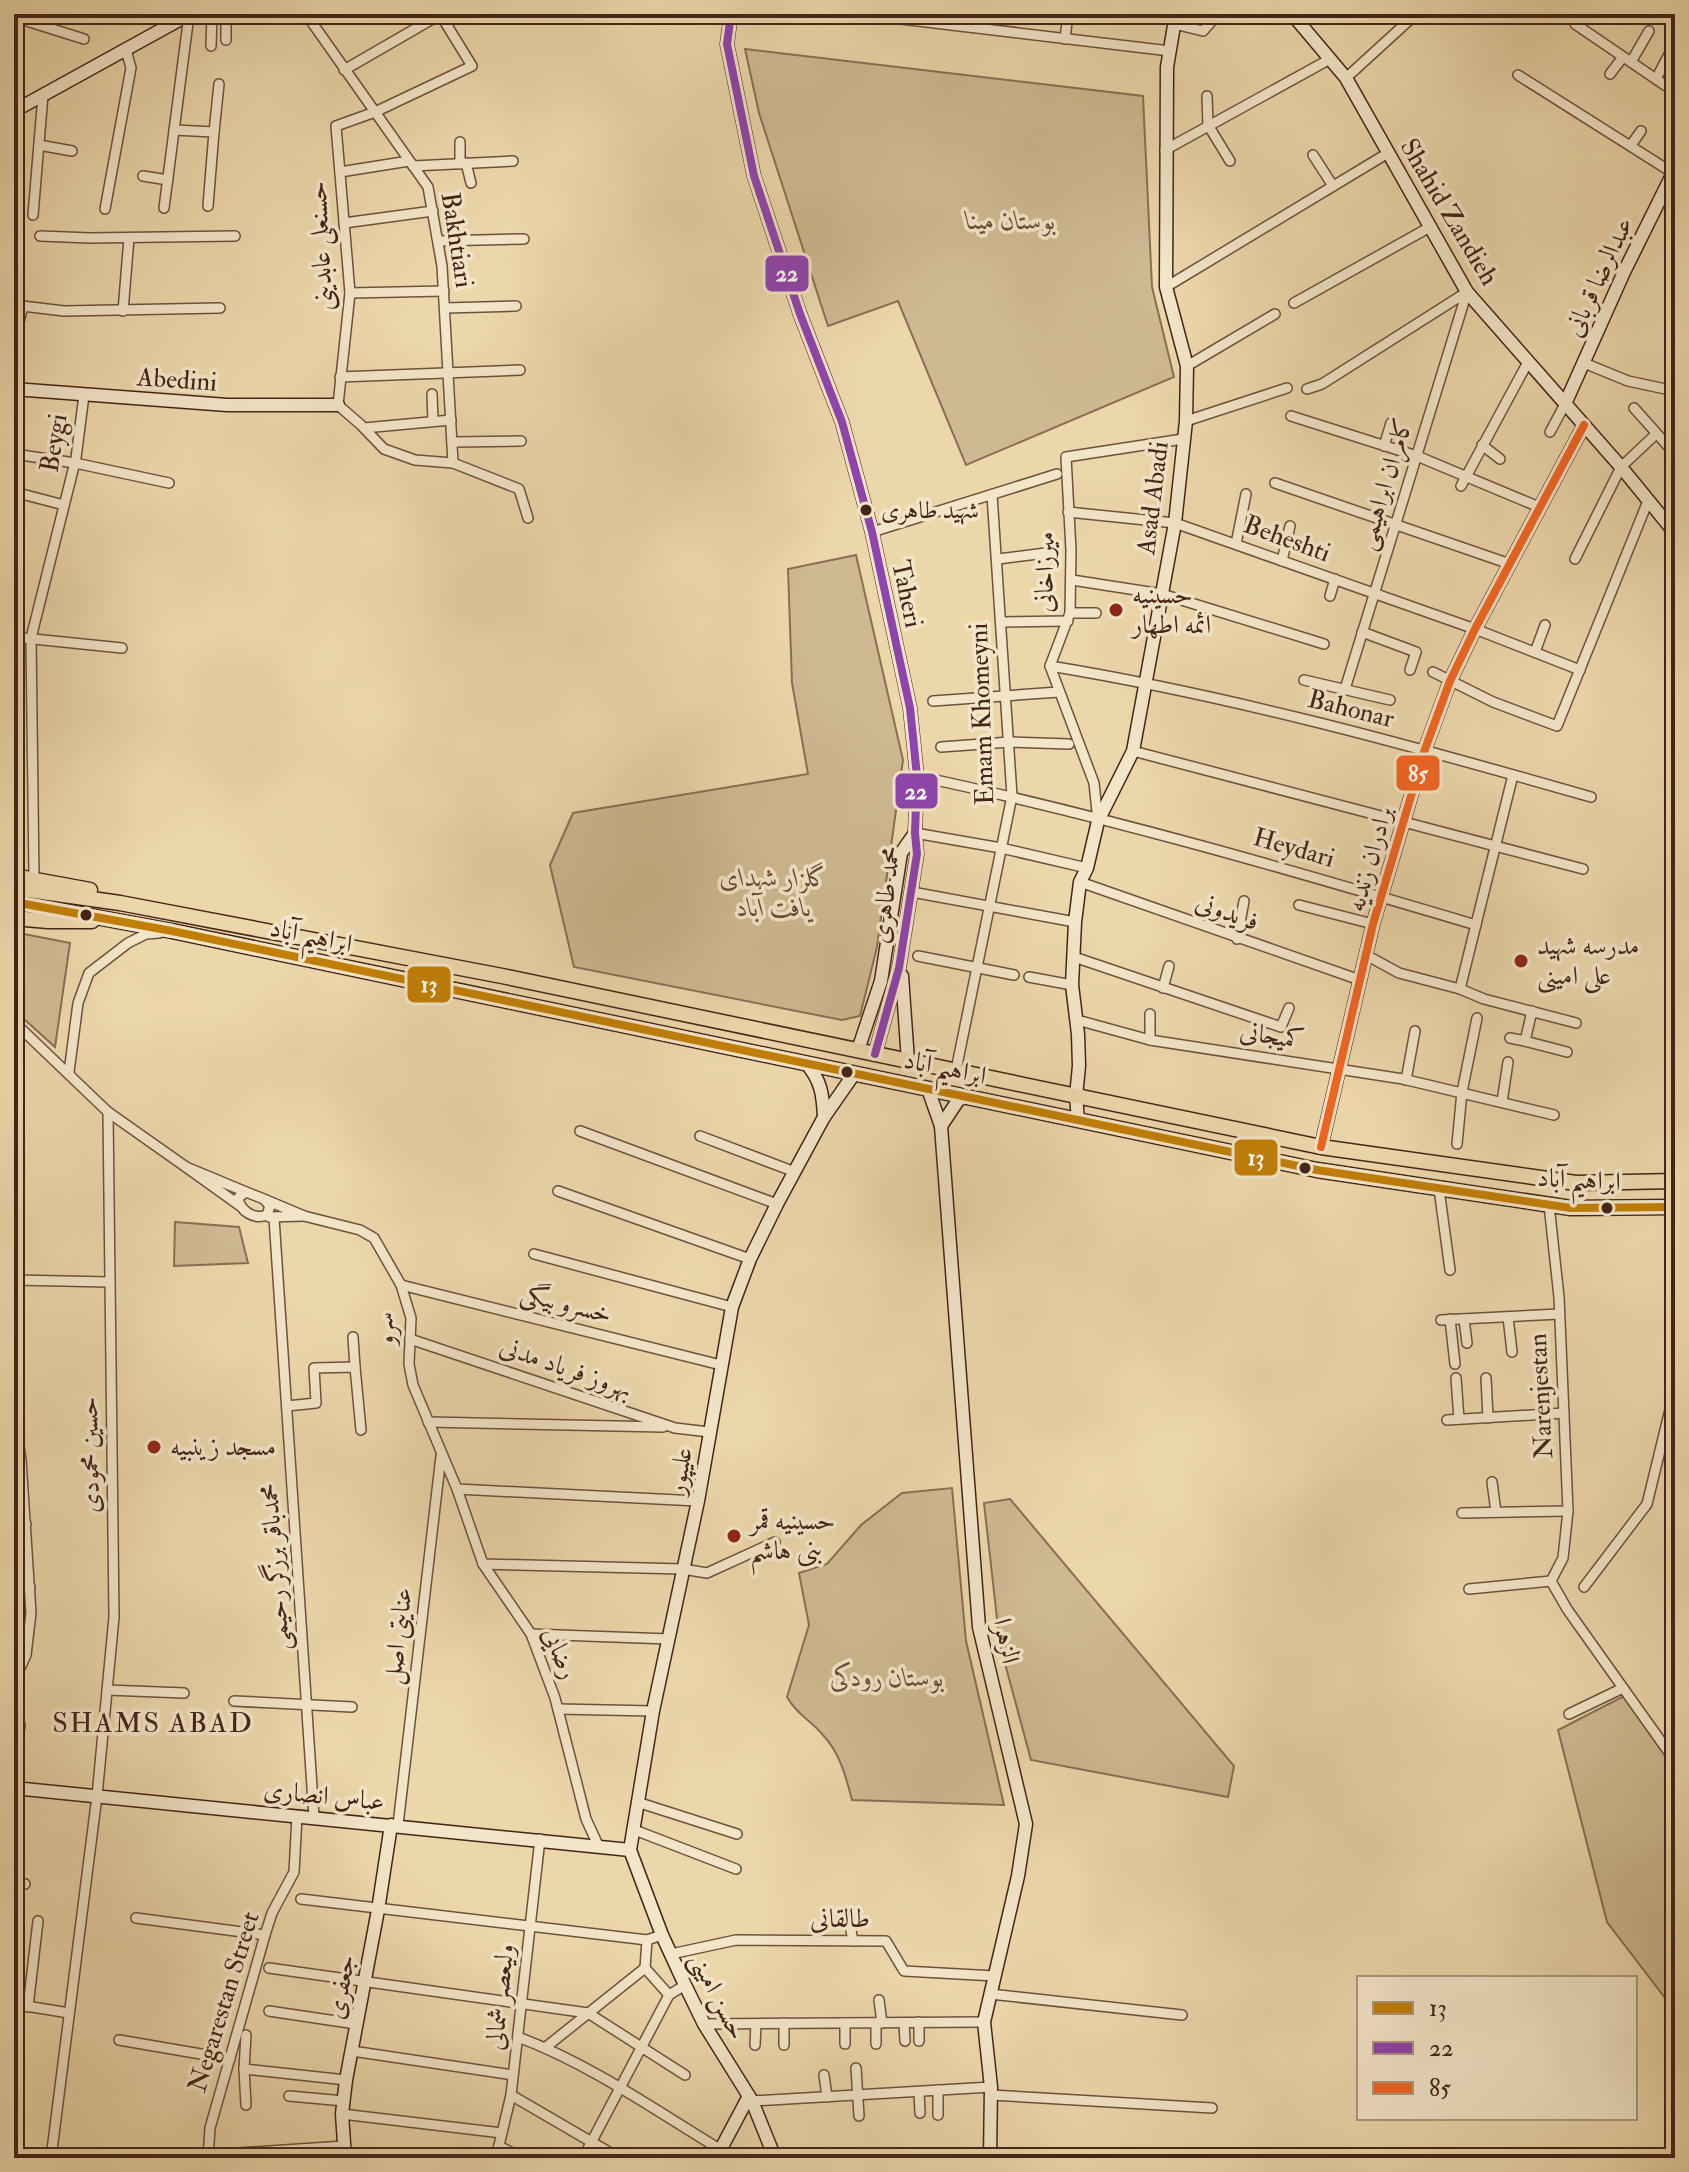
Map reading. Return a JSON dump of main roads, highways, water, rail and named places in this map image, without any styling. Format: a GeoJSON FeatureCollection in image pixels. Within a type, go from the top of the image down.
{"type":"FeatureCollection","features":[{"type":"Feature","properties":{"kind":"main road","name":"ابراهیم آباد"},"geometry":{"type":"LineString","coordinates":[[14,876],[88,889],[120,903]]}},
{"type":"Feature","properties":{"kind":"main road","name":"ابراهیم آباد"},"geometry":{"type":"LineString","coordinates":[[14,888],[120,903],[593,995],[1321,1147],[1576,1183],[1675,1181]]}},
{"type":"Feature","properties":{"kind":"main road","name":"ابراهیم آباد"},"geometry":{"type":"LineString","coordinates":[[14,902],[172,931],[1317,1170],[1571,1208],[1675,1207]]}},
{"type":"Feature","properties":{"kind":"main road","name":"ابراهیم آباد"},"geometry":{"type":"LineString","coordinates":[[14,918],[74,922],[117,920]]}},
{"type":"Feature","properties":{"kind":"main road"},"geometry":{"type":"LineString","coordinates":[[589,1018],[593,995]]}},
{"type":"Feature","properties":{"kind":"place","name":"شهید طاهری"},"geometry":{"type":"Point","coordinates":[866,510]}},
{"type":"Feature","properties":{"kind":"place","name":"حسینیه ائمه اطهار"},"geometry":{"type":"Point","coordinates":[1116,610]}},
{"type":"Feature","properties":{"kind":"place","name":"مدرسه شهید علی امینی"},"geometry":{"type":"Point","coordinates":[1521,961]}},
{"type":"Feature","properties":{"kind":"place","name":"مسجد زینبیه"},"geometry":{"type":"Point","coordinates":[154,1447]}},
{"type":"Feature","properties":{"kind":"place","name":"حسینیه قمر بنی هاشم"},"geometry":{"type":"Point","coordinates":[734,1536]}},
{"type":"Feature","properties":{"kind":"district","name":"SHAMS ABAD"},"geometry":{"type":"Point","coordinates":[153,1723]}},
{"type":"Feature","properties":{"kind":"park label","name":"بوستان مینا"},"geometry":{"type":"Point","coordinates":[1011,221]}},
{"type":"Feature","properties":{"kind":"park label","name":"گلزار شهدای یافت آباد"},"geometry":{"type":"Point","coordinates":[774,893]}},
{"type":"Feature","properties":{"kind":"park label","name":"بوستان رودکی"},"geometry":{"type":"Point","coordinates":[887,1678]}}]}
